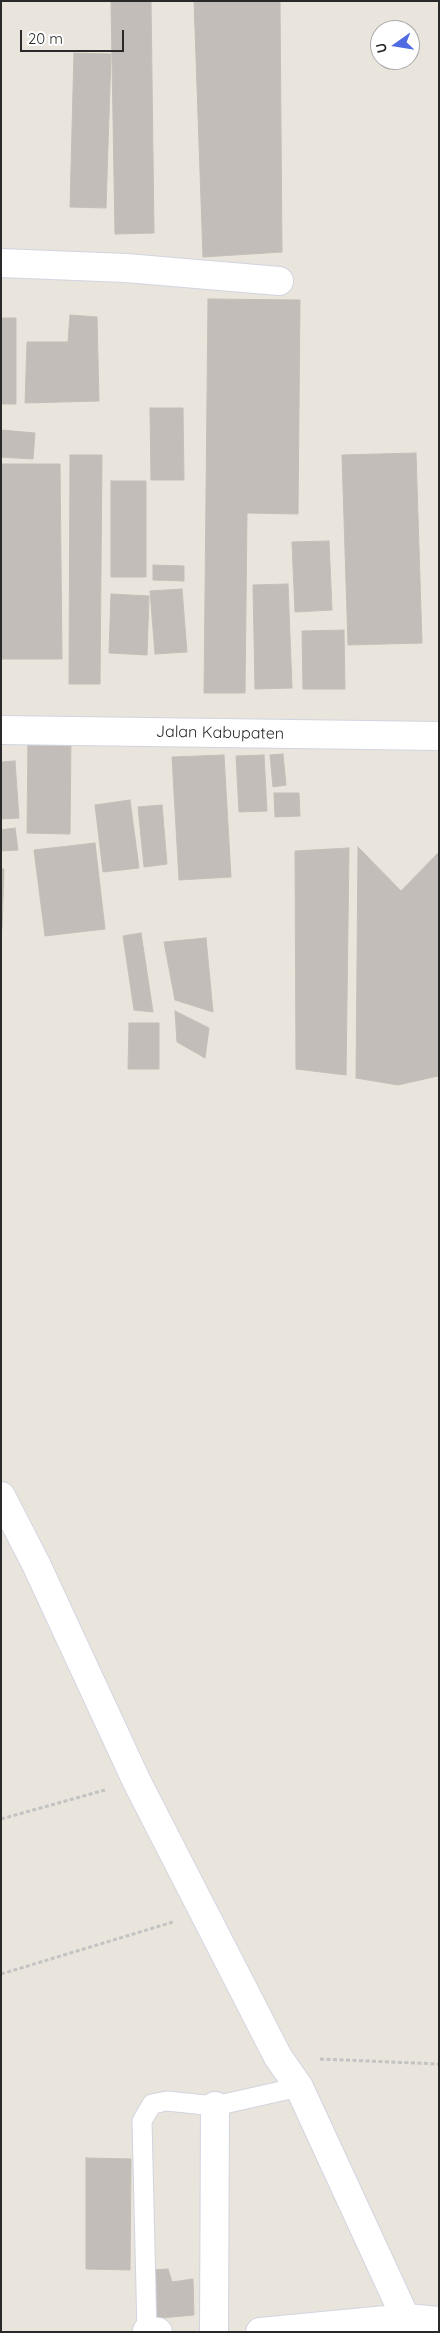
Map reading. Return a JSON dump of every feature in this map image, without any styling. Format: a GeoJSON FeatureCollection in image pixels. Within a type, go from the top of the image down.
{"type":"FeatureCollection","features":[{"type":"Feature","properties":{"kind":"street"},"geometry":{"type":"LineString","coordinates":[[1,263],[126,268],[279,281]]}},
{"type":"Feature","properties":{"kind":"street","name":"Jalan Kabupaten"},"geometry":{"type":"LineString","coordinates":[[1,730],[439,736]]}},
{"type":"Feature","properties":{"kind":"street"},"geometry":{"type":"LineString","coordinates":[[1,1496],[40,1572],[137,1782],[278,2057],[299,2087],[409,2325]]}},
{"type":"Feature","properties":{"kind":"street"},"geometry":{"type":"LineString","coordinates":[[214,2332],[216,2106]]}},
{"type":"Feature","properties":{"kind":"street"},"geometry":{"type":"LineString","coordinates":[[260,2332],[409,2325],[439,2321]]}},
{"type":"Feature","properties":{"kind":"lane"},"geometry":{"type":"LineString","coordinates":[[150,2331],[142,2121],[152,2104],[167,2101],[216,2106],[299,2087]]}},
{"type":"Feature","properties":{"kind":"path"},"geometry":{"type":"LineString","coordinates":[[1,1819],[137,1782]]}},
{"type":"Feature","properties":{"kind":"path"},"geometry":{"type":"LineString","coordinates":[[1,1974],[205,1912]]}},
{"type":"Feature","properties":{"kind":"path"},"geometry":{"type":"LineString","coordinates":[[278,2057],[439,2064]]}},
{"type":"Feature","properties":{"kind":"building"},"geometry":{"type":"Polygon","coordinates":[[[111,1],[151,1],[154,233],[115,234],[111,1]]]}},
{"type":"Feature","properties":{"kind":"building"},"geometry":{"type":"Polygon","coordinates":[[[194,1],[280,1],[282,252],[203,257],[194,1]]]}},
{"type":"Feature","properties":{"kind":"building"},"geometry":{"type":"Polygon","coordinates":[[[74,53],[111,54],[106,208],[70,207],[74,53]]]}},
{"type":"Feature","properties":{"kind":"building"},"geometry":{"type":"Polygon","coordinates":[[[208,299],[300,300],[298,514],[247,513],[245,693],[204,693],[208,299]]]}},
{"type":"Feature","properties":{"kind":"building"},"geometry":{"type":"Polygon","coordinates":[[[70,315],[97,317],[99,401],[25,403],[27,342],[68,342],[70,315]]]}},
{"type":"Feature","properties":{"kind":"building"},"geometry":{"type":"Polygon","coordinates":[[[1,318],[16,318],[16,404],[1,404],[1,318]]]}},
{"type":"Feature","properties":{"kind":"building"},"geometry":{"type":"Polygon","coordinates":[[[150,408],[183,408],[184,480],[151,480],[150,408]]]}},
{"type":"Feature","properties":{"kind":"building"},"geometry":{"type":"Polygon","coordinates":[[[1,430],[35,433],[33,459],[1,457],[1,430]]]}},
{"type":"Feature","properties":{"kind":"building"},"geometry":{"type":"Polygon","coordinates":[[[416,453],[422,643],[348,645],[342,455],[416,453]]]}},
{"type":"Feature","properties":{"kind":"building"},"geometry":{"type":"Polygon","coordinates":[[[70,455],[102,455],[100,684],[69,684],[70,455]]]}},
{"type":"Feature","properties":{"kind":"building"},"geometry":{"type":"Polygon","coordinates":[[[1,464],[60,464],[62,659],[1,659],[1,464]]]}},
{"type":"Feature","properties":{"kind":"building"},"geometry":{"type":"Polygon","coordinates":[[[111,481],[146,481],[146,577],[111,577],[111,481]]]}},
{"type":"Feature","properties":{"kind":"building"},"geometry":{"type":"Polygon","coordinates":[[[329,541],[332,610],[295,612],[292,542],[329,541]]]}},
{"type":"Feature","properties":{"kind":"building"},"geometry":{"type":"Polygon","coordinates":[[[153,565],[184,566],[184,581],[153,580],[153,565]]]}},
{"type":"Feature","properties":{"kind":"building"},"geometry":{"type":"Polygon","coordinates":[[[288,584],[292,688],[255,689],[253,585],[288,584]]]}},
{"type":"Feature","properties":{"kind":"building"},"geometry":{"type":"Polygon","coordinates":[[[182,589],[187,652],[155,654],[150,591],[182,589]]]}},
{"type":"Feature","properties":{"kind":"building"},"geometry":{"type":"Polygon","coordinates":[[[111,594],[149,596],[147,655],[109,653],[111,594]]]}},
{"type":"Feature","properties":{"kind":"building"},"geometry":{"type":"Polygon","coordinates":[[[344,630],[345,689],[303,689],[302,631],[344,630]]]}},
{"type":"Feature","properties":{"kind":"building"},"geometry":{"type":"Polygon","coordinates":[[[28,736],[71,737],[70,834],[27,833],[28,736]]]}},
{"type":"Feature","properties":{"kind":"building"},"geometry":{"type":"Polygon","coordinates":[[[283,754],[286,785],[273,787],[270,755],[283,754]]]}},
{"type":"Feature","properties":{"kind":"building"},"geometry":{"type":"Polygon","coordinates":[[[224,755],[231,877],[179,880],[172,757],[224,755]]]}},
{"type":"Feature","properties":{"kind":"building"},"geometry":{"type":"Polygon","coordinates":[[[264,755],[267,811],[239,812],[236,756],[264,755]]]}},
{"type":"Feature","properties":{"kind":"building"},"geometry":{"type":"Polygon","coordinates":[[[15,761],[19,818],[1,819],[1,762],[15,761]]]}},
{"type":"Feature","properties":{"kind":"building"},"geometry":{"type":"Polygon","coordinates":[[[274,793],[299,793],[300,816],[275,817],[274,793]]]}},
{"type":"Feature","properties":{"kind":"building"},"geometry":{"type":"Polygon","coordinates":[[[130,800],[139,868],[103,872],[95,805],[130,800]]]}},
{"type":"Feature","properties":{"kind":"building"},"geometry":{"type":"Polygon","coordinates":[[[162,805],[167,864],[144,867],[138,807],[162,805]]]}},
{"type":"Feature","properties":{"kind":"building"},"geometry":{"type":"Polygon","coordinates":[[[15,828],[18,850],[1,851],[1,830],[15,828]]]}},
{"type":"Feature","properties":{"kind":"building"},"geometry":{"type":"Polygon","coordinates":[[[95,843],[105,929],[45,936],[34,850],[95,843]]]}},
{"type":"Feature","properties":{"kind":"building"},"geometry":{"type":"Polygon","coordinates":[[[358,847],[401,891],[439,852],[438,1076],[398,1085],[356,1078],[358,847]]]}},
{"type":"Feature","properties":{"kind":"building"},"geometry":{"type":"Polygon","coordinates":[[[349,848],[346,1075],[296,1069],[295,851],[349,848]]]}},
{"type":"Feature","properties":{"kind":"building"},"geometry":{"type":"Polygon","coordinates":[[[1,869],[4,869],[2,929],[1,929],[1,869]]]}},
{"type":"Feature","properties":{"kind":"building"},"geometry":{"type":"Polygon","coordinates":[[[141,933],[153,1012],[134,1010],[123,936],[141,933]]]}},
{"type":"Feature","properties":{"kind":"building"},"geometry":{"type":"Polygon","coordinates":[[[206,938],[213,1012],[175,1000],[164,942],[206,938]]]}},
{"type":"Feature","properties":{"kind":"building"},"geometry":{"type":"Polygon","coordinates":[[[175,1011],[209,1028],[205,1058],[177,1042],[175,1011]]]}},
{"type":"Feature","properties":{"kind":"building"},"geometry":{"type":"Polygon","coordinates":[[[129,1023],[159,1023],[159,1069],[128,1069],[129,1023]]]}},
{"type":"Feature","properties":{"kind":"building"},"geometry":{"type":"Polygon","coordinates":[[[86,2158],[131,2159],[130,2270],[86,2269],[86,2158]]]}},
{"type":"Feature","properties":{"kind":"building"},"geometry":{"type":"Polygon","coordinates":[[[168,2269],[172,2282],[193,2279],[194,2315],[149,2319],[154,2270],[168,2269]]]}}]}
